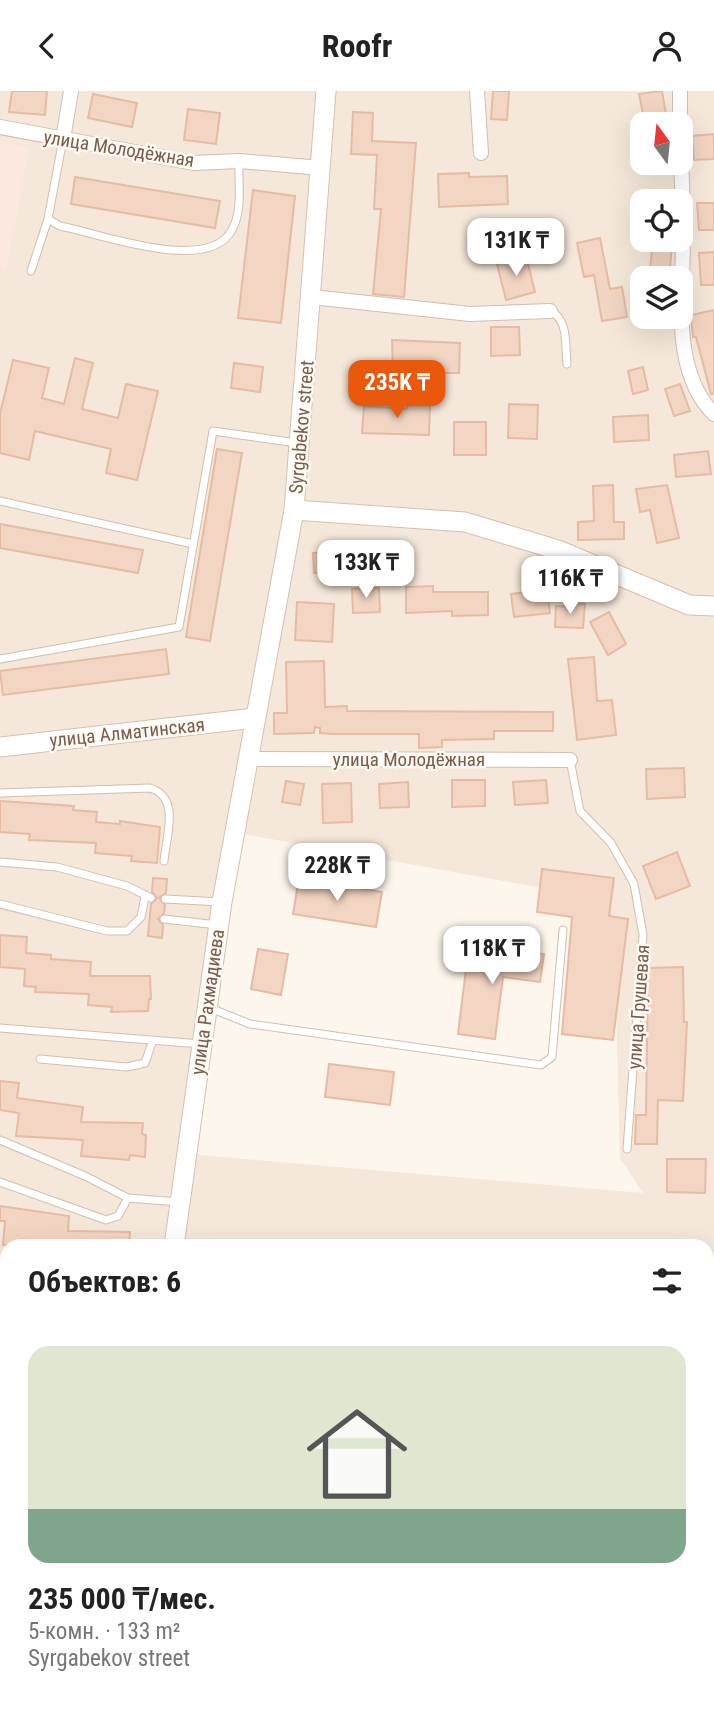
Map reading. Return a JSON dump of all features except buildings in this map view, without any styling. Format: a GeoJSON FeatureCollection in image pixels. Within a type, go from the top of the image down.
{"type":"FeatureCollection","features":[{"type":"Feature","properties":{"kind":"street"},"geometry":{"type":"LineString","coordinates":[[63,139],[71,91]]}},
{"type":"Feature","properties":{"kind":"street","name":"Syrgabekov street"},"geometry":{"type":"LineString","coordinates":[[247,759],[294,510],[326,91]]}},
{"type":"Feature","properties":{"kind":"street"},"geometry":{"type":"LineString","coordinates":[[477,91],[481,153]]}},
{"type":"Feature","properties":{"kind":"street"},"geometry":{"type":"LineString","coordinates":[[680,91],[680,112]]}},
{"type":"Feature","properties":{"kind":"street","name":"улица Молодёжная"},"geometry":{"type":"LineString","coordinates":[[0,127],[194,163],[239,161],[322,168]]}},
{"type":"Feature","properties":{"kind":"street"},"geometry":{"type":"LineString","coordinates":[[681,175],[681,329],[698,391],[714,414]]}},
{"type":"Feature","properties":{"kind":"street"},"geometry":{"type":"LineString","coordinates":[[312,297],[470,314],[550,311]]}},
{"type":"Feature","properties":{"kind":"street"},"geometry":{"type":"LineString","coordinates":[[294,510],[465,522],[558,550],[689,605],[714,607]]}},
{"type":"Feature","properties":{"kind":"street","name":"улица Алматинская"},"geometry":{"type":"LineString","coordinates":[[0,747],[255,718]]}},
{"type":"Feature","properties":{"kind":"street","name":"улица Молодёжная"},"geometry":{"type":"LineString","coordinates":[[247,759],[570,759]]}},
{"type":"Feature","properties":{"kind":"street","name":"улица Рахмадиева"},"geometry":{"type":"LineString","coordinates":[[175,1239],[218,925],[247,759]]}},
{"type":"Feature","properties":{"kind":"lane"},"geometry":{"type":"LineString","coordinates":[[31,271],[48,219],[63,139]]}},
{"type":"Feature","properties":{"kind":"lane"},"geometry":{"type":"LineString","coordinates":[[48,219],[60,226],[171,252],[218,245],[232,231],[238,212],[239,161]]}},
{"type":"Feature","properties":{"kind":"lane"},"geometry":{"type":"LineString","coordinates":[[550,311],[558,314],[563,321],[567,364]]}},
{"type":"Feature","properties":{"kind":"lane"},"geometry":{"type":"LineString","coordinates":[[0,659],[179,627],[213,431],[299,443]]}},
{"type":"Feature","properties":{"kind":"lane"},"geometry":{"type":"LineString","coordinates":[[0,501],[193,544]]}},
{"type":"Feature","properties":{"kind":"lane","name":"улица Грушевая"},"geometry":{"type":"LineString","coordinates":[[570,759],[580,811],[611,843],[634,884],[643,935],[627,1149]]}},
{"type":"Feature","properties":{"kind":"lane"},"geometry":{"type":"LineString","coordinates":[[0,793],[150,788],[158,790],[167,797],[169,810],[164,861]]}},
{"type":"Feature","properties":{"kind":"lane"},"geometry":{"type":"LineString","coordinates":[[0,862],[57,867],[128,886],[148,897],[141,917],[127,931],[107,931],[0,904]]}},
{"type":"Feature","properties":{"kind":"lane"},"geometry":{"type":"LineString","coordinates":[[165,899],[222,902]]}},
{"type":"Feature","properties":{"kind":"lane"},"geometry":{"type":"LineString","coordinates":[[141,917],[150,918]]}},
{"type":"Feature","properties":{"kind":"lane"},"geometry":{"type":"LineString","coordinates":[[164,919],[218,925]]}},
{"type":"Feature","properties":{"kind":"lane"},"geometry":{"type":"LineString","coordinates":[[206,1006],[250,1024],[541,1065],[552,1057],[563,930]]}},
{"type":"Feature","properties":{"kind":"lane"},"geometry":{"type":"LineString","coordinates":[[0,1028],[201,1044]]}},
{"type":"Feature","properties":{"kind":"lane"},"geometry":{"type":"LineString","coordinates":[[40,1059],[127,1067],[145,1062],[153,1040]]}},
{"type":"Feature","properties":{"kind":"lane"},"geometry":{"type":"LineString","coordinates":[[0,1140],[85,1176],[128,1198],[180,1202]]}},
{"type":"Feature","properties":{"kind":"lane"},"geometry":{"type":"LineString","coordinates":[[0,1182],[106,1220],[118,1216],[128,1198]]}},
{"type":"Feature","properties":{"kind":"shaded area"},"geometry":{"type":"Polygon","coordinates":[[[0,91],[714,91],[714,1239],[0,1239],[0,91]],[[243,834],[187,1154],[643,1193],[620,1158],[614,935],[592,897],[243,834]]]}},
{"type":"Feature","properties":{"kind":"shaded area"},"geometry":{"type":"Polygon","coordinates":[[[0,141],[29,148],[6,270],[0,269],[0,141]]]}}]}
